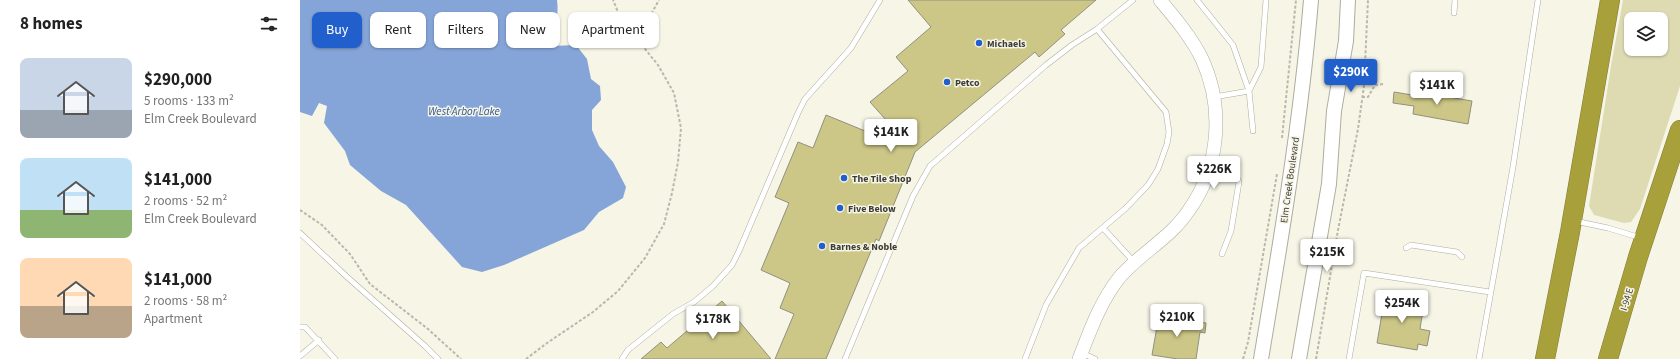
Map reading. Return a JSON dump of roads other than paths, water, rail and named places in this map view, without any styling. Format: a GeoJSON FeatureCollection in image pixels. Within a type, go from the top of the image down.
{"type":"FeatureCollection","features":[{"type":"Feature","properties":{"kind":"highway"},"geometry":{"type":"LineString","coordinates":[[1545,359],[1572,221],[1610,0]]}},
{"type":"Feature","properties":{"kind":"highway","name":"I-94 E"},"geometry":{"type":"LineString","coordinates":[[1608,359],[1644,238],[1680,130]]}},
{"type":"Feature","properties":{"kind":"main road","name":"Elm Creek Boulevard"},"geometry":{"type":"LineString","coordinates":[[1261,359],[1287,196],[1305,68],[1311,0]]}},
{"type":"Feature","properties":{"kind":"main road"},"geometry":{"type":"LineString","coordinates":[[1299,359],[1329,184],[1334,111],[1346,41],[1348,0]]}},
{"type":"Feature","properties":{"kind":"street"},"geometry":{"type":"LineString","coordinates":[[1080,356],[1102,304],[1120,278],[1172,231],[1190,210],[1202,187],[1212,158],[1216,132],[1213,97],[1206,70],[1188,35],[1160,0]]}},
{"type":"Feature","properties":{"kind":"lane"},"geometry":{"type":"LineString","coordinates":[[622,359],[628,350],[673,314],[694,302],[713,286],[732,265],[805,99],[851,48],[880,0]]}},
{"type":"Feature","properties":{"kind":"lane"},"geometry":{"type":"LineString","coordinates":[[845,359],[913,196],[926,171],[964,134],[1046,65],[1072,45],[1097,29],[1133,0]]}},
{"type":"Feature","properties":{"kind":"lane"},"geometry":{"type":"LineString","coordinates":[[1197,0],[1233,45],[1249,91],[1253,131]]}},
{"type":"Feature","properties":{"kind":"lane"},"geometry":{"type":"LineString","coordinates":[[1249,91],[1261,67],[1266,0]]}},
{"type":"Feature","properties":{"kind":"lane"},"geometry":{"type":"LineString","coordinates":[[1454,13],[1455,0]]}},
{"type":"Feature","properties":{"kind":"lane"},"geometry":{"type":"LineString","coordinates":[[1479,359],[1513,167],[1538,0]]}},
{"type":"Feature","properties":{"kind":"lane"},"geometry":{"type":"LineString","coordinates":[[1025,359],[1046,305],[1062,274],[1079,248],[1138,197],[1148,186],[1158,169],[1169,132],[1166,112],[1097,29]]}},
{"type":"Feature","properties":{"kind":"lane"},"geometry":{"type":"LineString","coordinates":[[1213,97],[1249,91]]}},
{"type":"Feature","properties":{"kind":"lane"},"geometry":{"type":"LineString","coordinates":[[1212,158],[1230,162],[1239,182],[1231,231],[1222,254]]}},
{"type":"Feature","properties":{"kind":"lane"},"geometry":{"type":"LineString","coordinates":[[1572,221],[1608,228],[1644,238]]}},
{"type":"Feature","properties":{"kind":"lane"},"geometry":{"type":"LineString","coordinates":[[1103,228],[1135,263]]}},
{"type":"Feature","properties":{"kind":"lane"},"geometry":{"type":"LineString","coordinates":[[300,232],[346,276],[438,359]]}},
{"type":"Feature","properties":{"kind":"lane"},"geometry":{"type":"LineString","coordinates":[[1406,248],[1411,245],[1457,252],[1462,257]]}},
{"type":"Feature","properties":{"kind":"lane"},"geometry":{"type":"LineString","coordinates":[[1349,359],[1364,273],[1490,292]]}},
{"type":"Feature","properties":{"kind":"lane"},"geometry":{"type":"LineString","coordinates":[[300,327],[306,327],[335,359]]}},
{"type":"Feature","properties":{"kind":"lane"},"geometry":{"type":"LineString","coordinates":[[300,356],[319,340]]}},
{"type":"Feature","properties":{"kind":"lane"},"geometry":{"type":"LineString","coordinates":[[1080,356],[1095,359]]}},
{"type":"Feature","properties":{"kind":"water","name":"West Arbor Lake"},"geometry":{"type":"Polygon","coordinates":[[[300,0],[557,0],[558,12],[506,12],[506,48],[560,48],[560,46],[568,45],[568,48],[578,48],[587,59],[591,79],[600,86],[601,100],[592,110],[592,130],[599,146],[613,162],[626,187],[623,198],[599,212],[584,230],[504,265],[482,272],[462,267],[406,205],[381,191],[350,165],[345,151],[324,123],[327,106],[319,103],[312,116],[300,112],[300,0]]]}},
{"type":"Feature","properties":{"kind":"place","name":"Michaels"},"geometry":{"type":"Point","coordinates":[979,43]}},
{"type":"Feature","properties":{"kind":"place","name":"Petco"},"geometry":{"type":"Point","coordinates":[947,82]}},
{"type":"Feature","properties":{"kind":"place","name":"The Tile Shop"},"geometry":{"type":"Point","coordinates":[844,178]}},
{"type":"Feature","properties":{"kind":"place","name":"Five Below"},"geometry":{"type":"Point","coordinates":[840,208]}},
{"type":"Feature","properties":{"kind":"place","name":"Barnes & Noble"},"geometry":{"type":"Point","coordinates":[822,246]}}]}
